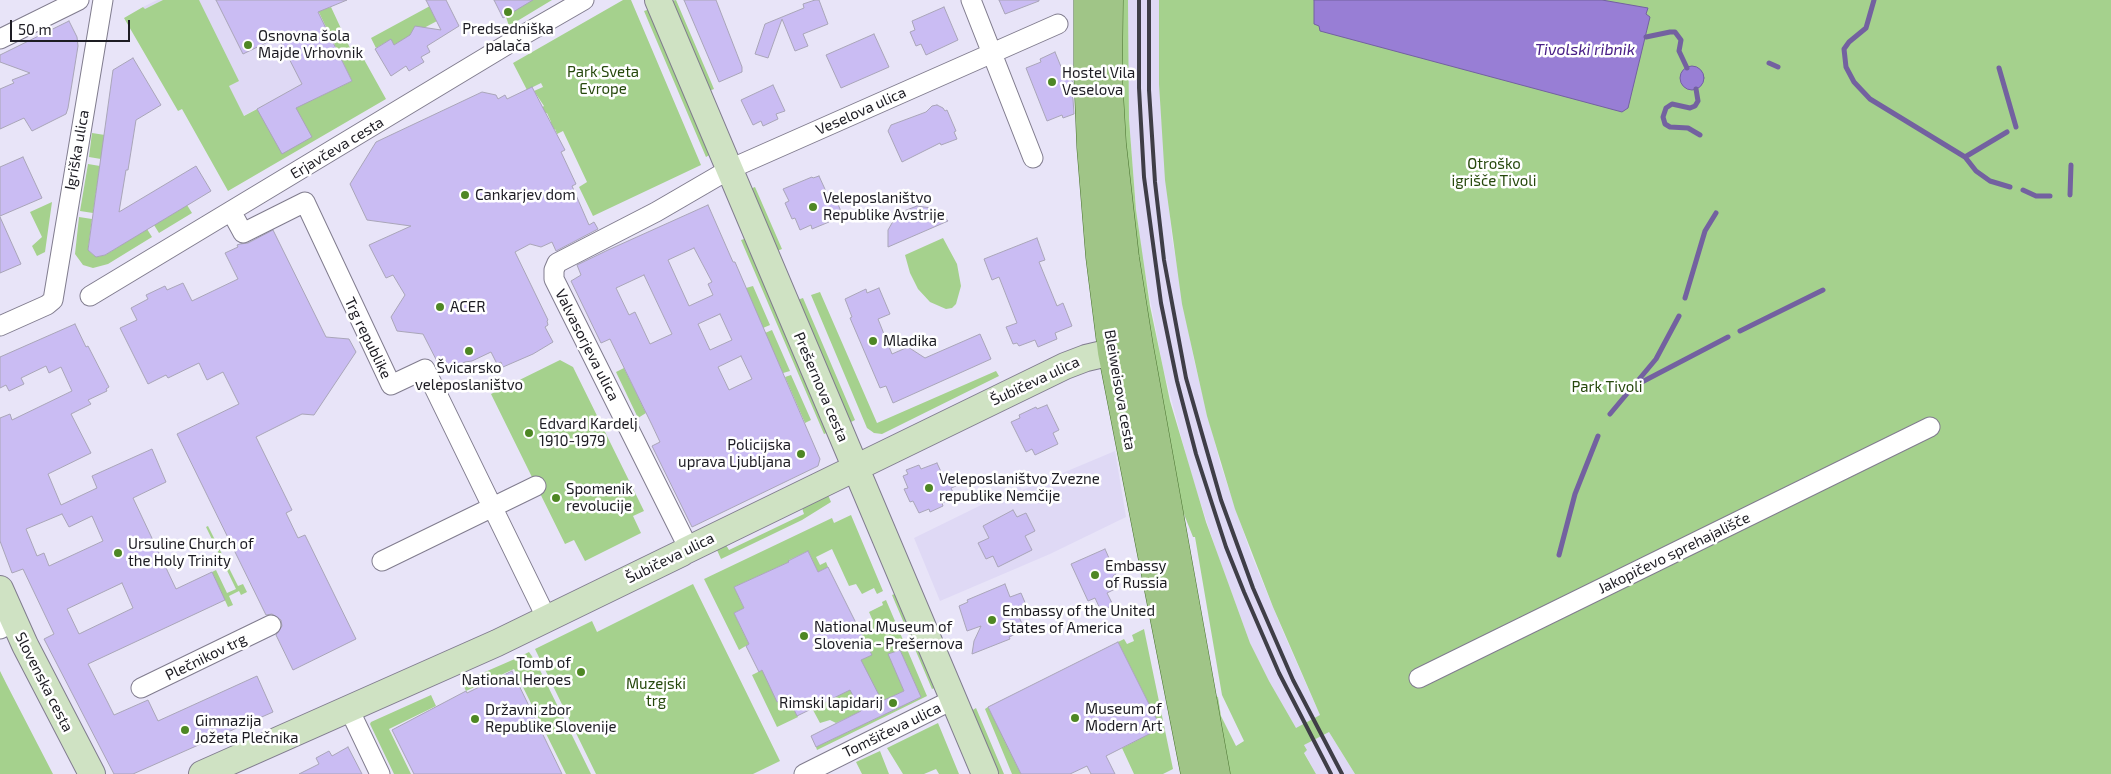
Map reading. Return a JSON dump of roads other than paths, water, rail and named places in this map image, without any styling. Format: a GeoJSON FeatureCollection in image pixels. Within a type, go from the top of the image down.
{"type":"FeatureCollection","features":[{"type":"Feature","properties":{"kind":"main road","name":"Bleiweisova cesta"},"geometry":{"type":"LineString","coordinates":[[1088,0],[1088,101],[1100,257],[1112,352],[1204,768]]}},
{"type":"Feature","properties":{"kind":"main road","name":"Bleiweisova cesta"},"geometry":{"type":"LineString","coordinates":[[1109,0],[1108,75],[1112,144],[1125,258],[1204,768]]}},
{"type":"Feature","properties":{"kind":"street"},"geometry":{"type":"LineString","coordinates":[[0,39],[79,0]]}},
{"type":"Feature","properties":{"kind":"street","name":"Igriška ulica"},"geometry":{"type":"LineString","coordinates":[[0,326],[47,305],[52,300],[102,0]]}},
{"type":"Feature","properties":{"kind":"street","name":"Erjavčeva cesta"},"geometry":{"type":"LineString","coordinates":[[90,296],[584,0]]}},
{"type":"Feature","properties":{"kind":"street","name":"Prešernova cesta"},"geometry":{"type":"LineString","coordinates":[[658,0],[986,774]]}},
{"type":"Feature","properties":{"kind":"street"},"geometry":{"type":"LineString","coordinates":[[971,0],[1033,158]]}},
{"type":"Feature","properties":{"kind":"street","name":"Veselova ulica"},"geometry":{"type":"LineString","coordinates":[[730,169],[1058,24]]}},
{"type":"Feature","properties":{"kind":"street","name":"Valvasorjeva ulica"},"geometry":{"type":"LineString","coordinates":[[686,551],[553,276],[555,266],[562,259],[641,220],[730,169]]}},
{"type":"Feature","properties":{"kind":"street","name":"Trg republike"},"geometry":{"type":"LineString","coordinates":[[231,211],[243,233],[305,202],[391,386],[425,369],[547,619]]}},
{"type":"Feature","properties":{"kind":"street","name":"Šubičeva ulica"},"geometry":{"type":"LineString","coordinates":[[202,774],[547,619],[856,466],[1065,366],[1086,358],[1139,346]]}},
{"type":"Feature","properties":{"kind":"street","name":"Jakopičevo sprehajališče"},"geometry":{"type":"LineString","coordinates":[[1419,678],[1930,427]]}},
{"type":"Feature","properties":{"kind":"street"},"geometry":{"type":"LineString","coordinates":[[382,560],[536,486]]}},
{"type":"Feature","properties":{"kind":"street","name":"Slovenska cesta"},"geometry":{"type":"LineString","coordinates":[[0,589],[7,625],[92,774]]}},
{"type":"Feature","properties":{"kind":"street","name":"Plečnikov trg"},"geometry":{"type":"LineString","coordinates":[[140,688],[271,625]]}},
{"type":"Feature","properties":{"kind":"street","name":"Tomšičeva ulica"},"geometry":{"type":"LineString","coordinates":[[804,774],[954,699]]}},
{"type":"Feature","properties":{"kind":"street"},"geometry":{"type":"LineString","coordinates":[[349,709],[380,774]]}},
{"type":"Feature","properties":{"kind":"water","name":"Tivolski ribnik"},"geometry":{"type":"Polygon","coordinates":[[[1314,0],[1602,0],[1648,8],[1646,14],[1650,17],[1628,108],[1622,112],[1320,31],[1319,26],[1314,24],[1314,0]]]}},
{"type":"Feature","properties":{"kind":"water"},"geometry":{"type":"Polygon","coordinates":[[[1692,66],[1700,70],[1704,78],[1700,86],[1692,90],[1684,86],[1680,78],[1684,70],[1692,66]]]}},
{"type":"Feature","properties":{"kind":"waterway"},"geometry":{"type":"LineString","coordinates":[[1874,0],[1866,28],[1849,42],[1844,49],[1846,67],[1854,82],[1870,99],[1965,157],[1976,171],[1990,181],[2010,187]]}},
{"type":"Feature","properties":{"kind":"waterway"},"geometry":{"type":"LineString","coordinates":[[1646,37],[1675,32],[1681,40],[1679,51],[1687,68]]}},
{"type":"Feature","properties":{"kind":"waterway"},"geometry":{"type":"LineString","coordinates":[[1769,63],[1778,67]]}},
{"type":"Feature","properties":{"kind":"waterway"},"geometry":{"type":"LineString","coordinates":[[1999,68],[2016,127]]}},
{"type":"Feature","properties":{"kind":"waterway"},"geometry":{"type":"LineString","coordinates":[[1696,89],[1698,101],[1695,106],[1690,108],[1672,104],[1666,108],[1663,117],[1665,124],[1670,127],[1688,128],[1700,135]]}},
{"type":"Feature","properties":{"kind":"waterway"},"geometry":{"type":"LineString","coordinates":[[1965,157],[2007,132]]}},
{"type":"Feature","properties":{"kind":"waterway"},"geometry":{"type":"LineString","coordinates":[[2070,195],[2071,165]]}},
{"type":"Feature","properties":{"kind":"waterway"},"geometry":{"type":"LineString","coordinates":[[2023,190],[2036,196],[2050,196]]}},
{"type":"Feature","properties":{"kind":"waterway"},"geometry":{"type":"LineString","coordinates":[[1685,298],[1705,231],[1716,213]]}},
{"type":"Feature","properties":{"kind":"waterway"},"geometry":{"type":"LineString","coordinates":[[1740,331],[1823,290]]}},
{"type":"Feature","properties":{"kind":"waterway"},"geometry":{"type":"LineString","coordinates":[[1610,414],[1656,359],[1679,316]]}},
{"type":"Feature","properties":{"kind":"waterway"},"geometry":{"type":"LineString","coordinates":[[1640,383],[1728,337]]}},
{"type":"Feature","properties":{"kind":"waterway"},"geometry":{"type":"LineString","coordinates":[[1559,555],[1575,494],[1598,436]]}},
{"type":"Feature","properties":{"kind":"railway"},"geometry":{"type":"LineString","coordinates":[[1139,0],[1139,88],[1144,177],[1161,303],[1177,381],[1196,454],[1226,547],[1279,673],[1331,774]]}},
{"type":"Feature","properties":{"kind":"railway"},"geometry":{"type":"LineString","coordinates":[[1149,0],[1149,90],[1155,182],[1164,260],[1186,378],[1221,500],[1253,588],[1293,680],[1342,774]]}},
{"type":"Feature","properties":{"kind":"place","name":"Predsedniška palača"},"geometry":{"type":"Point","coordinates":[508,12]}},
{"type":"Feature","properties":{"kind":"place","name":"Osnovna šola Majde Vrhovnik"},"geometry":{"type":"Point","coordinates":[248,45]}},
{"type":"Feature","properties":{"kind":"place","name":"Hostel Vila Veselova"},"geometry":{"type":"Point","coordinates":[1052,82]}},
{"type":"Feature","properties":{"kind":"place","name":"Cankarjev dom"},"geometry":{"type":"Point","coordinates":[465,195]}},
{"type":"Feature","properties":{"kind":"place","name":"Veleposlaništvo Republike Avstrije"},"geometry":{"type":"Point","coordinates":[813,207]}},
{"type":"Feature","properties":{"kind":"place","name":"ACER"},"geometry":{"type":"Point","coordinates":[440,307]}},
{"type":"Feature","properties":{"kind":"place","name":"Mladika"},"geometry":{"type":"Point","coordinates":[873,341]}},
{"type":"Feature","properties":{"kind":"place","name":"Švicarsko veleposlaništvo"},"geometry":{"type":"Point","coordinates":[469,351]}},
{"type":"Feature","properties":{"kind":"place","name":"Edvard Kardelj 1910-1979"},"geometry":{"type":"Point","coordinates":[529,433]}},
{"type":"Feature","properties":{"kind":"place","name":"Policijska uprava Ljubljana"},"geometry":{"type":"Point","coordinates":[801,454]}},
{"type":"Feature","properties":{"kind":"place","name":"Veleposlaništvo Zvezne republike Nemčije"},"geometry":{"type":"Point","coordinates":[929,488]}},
{"type":"Feature","properties":{"kind":"place","name":"Spomenik revolucije"},"geometry":{"type":"Point","coordinates":[556,498]}},
{"type":"Feature","properties":{"kind":"place","name":"Ursuline Church of the Holy Trinity"},"geometry":{"type":"Point","coordinates":[118,553]}},
{"type":"Feature","properties":{"kind":"place","name":"Embassy of Russia"},"geometry":{"type":"Point","coordinates":[1095,575]}},
{"type":"Feature","properties":{"kind":"place","name":"Embassy of the United States of America"},"geometry":{"type":"Point","coordinates":[992,620]}},
{"type":"Feature","properties":{"kind":"place","name":"National Museum of Slovenia - Prešernova"},"geometry":{"type":"Point","coordinates":[804,636]}},
{"type":"Feature","properties":{"kind":"place","name":"Tomb of National Heroes"},"geometry":{"type":"Point","coordinates":[581,672]}},
{"type":"Feature","properties":{"kind":"place","name":"Rimski lapidarij"},"geometry":{"type":"Point","coordinates":[893,703]}},
{"type":"Feature","properties":{"kind":"place","name":"Museum of Modern Art"},"geometry":{"type":"Point","coordinates":[1075,718]}},
{"type":"Feature","properties":{"kind":"place","name":"Državni zbor Republike Slovenije"},"geometry":{"type":"Point","coordinates":[475,719]}},
{"type":"Feature","properties":{"kind":"place","name":"Gimnazija Jožeta Plečnika"},"geometry":{"type":"Point","coordinates":[185,730]}},
{"type":"Feature","properties":{"kind":"park label","name":"Park Sveta Evrope"},"geometry":{"type":"Point","coordinates":[603,80]}},
{"type":"Feature","properties":{"kind":"park label","name":"Otroško igrišče Tivoli"},"geometry":{"type":"Point","coordinates":[1494,172]}},
{"type":"Feature","properties":{"kind":"park label","name":"Park Tivoli"},"geometry":{"type":"Point","coordinates":[1607,387]}},
{"type":"Feature","properties":{"kind":"park label","name":"Muzejski trg"},"geometry":{"type":"Point","coordinates":[656,692]}}]}
